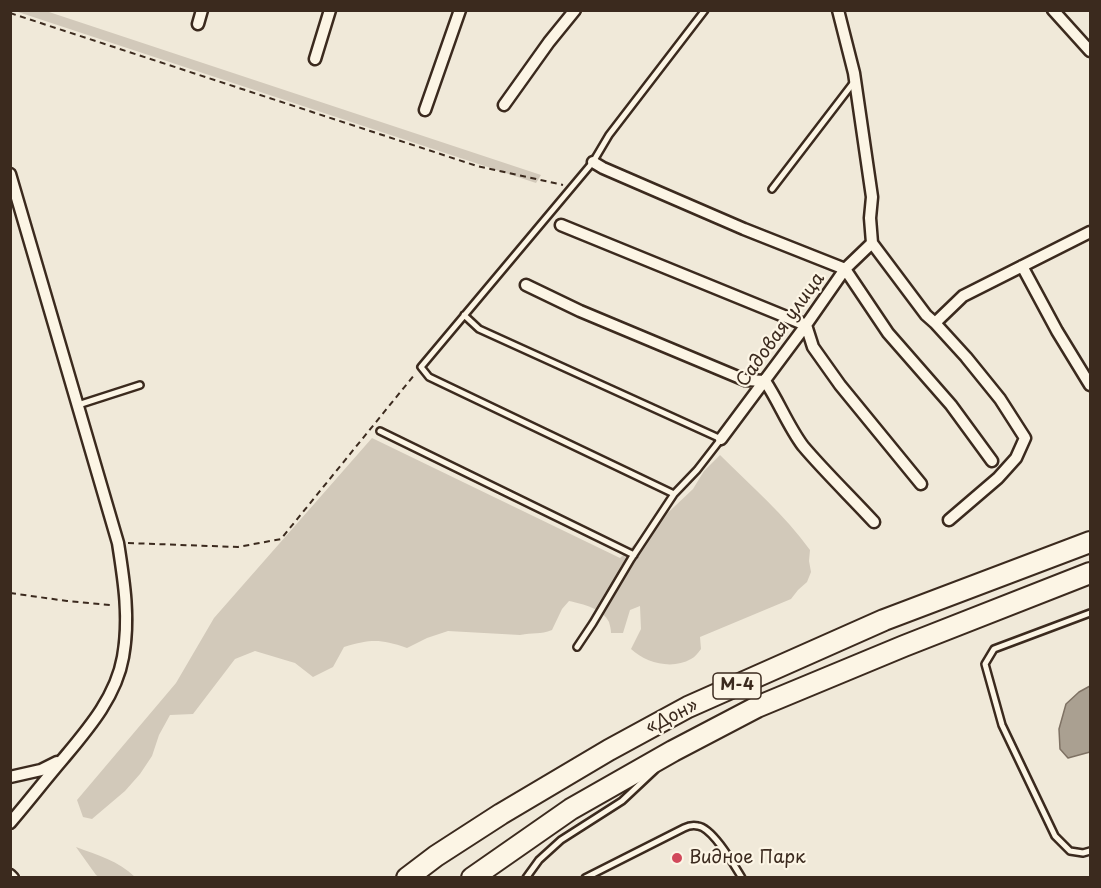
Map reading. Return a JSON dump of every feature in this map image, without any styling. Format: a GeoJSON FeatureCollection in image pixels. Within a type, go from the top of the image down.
{"type":"FeatureCollection","features":[{"type":"Feature","properties":{"kind":"highway","name":"«Дон»"},"geometry":{"type":"LineString","coordinates":[[407,878],[436,856],[501,814],[609,750],[688,707],[884,620],[1090,543]]}},
{"type":"Feature","properties":{"kind":"highway","name":"«Дон»"},"geometry":{"type":"LineString","coordinates":[[472,878],[571,809],[673,751],[757,707],[1090,573]]}},
{"type":"Feature","properties":{"kind":"street"},"geometry":{"type":"LineString","coordinates":[[198,24],[202,10]]}},
{"type":"Feature","properties":{"kind":"street"},"geometry":{"type":"LineString","coordinates":[[315,59],[330,10]]}},
{"type":"Feature","properties":{"kind":"street"},"geometry":{"type":"LineString","coordinates":[[425,110],[460,10]]}},
{"type":"Feature","properties":{"kind":"street"},"geometry":{"type":"LineString","coordinates":[[504,105],[575,10]]}},
{"type":"Feature","properties":{"kind":"street"},"geometry":{"type":"LineString","coordinates":[[838,10],[855,81],[872,197],[870,218],[872,243],[926,315],[966,357],[1000,399],[1025,438],[1016,458],[998,478],[949,520]]}},
{"type":"Feature","properties":{"kind":"street"},"geometry":{"type":"LineString","coordinates":[[1053,10],[1090,51]]}},
{"type":"Feature","properties":{"kind":"street"},"geometry":{"type":"LineString","coordinates":[[593,162],[744,229],[845,269],[888,333],[951,405],[992,461]]}},
{"type":"Feature","properties":{"kind":"street"},"geometry":{"type":"LineString","coordinates":[[10,174],[118,543],[126,594],[123,659],[111,694],[91,725],[10,823]]}},
{"type":"Feature","properties":{"kind":"street"},"geometry":{"type":"LineString","coordinates":[[561,225],[806,325],[813,348],[840,385],[921,484]]}},
{"type":"Feature","properties":{"kind":"street"},"geometry":{"type":"LineString","coordinates":[[935,323],[963,296],[1090,232]]}},
{"type":"Feature","properties":{"kind":"street","name":"Садовая улица"},"geometry":{"type":"LineString","coordinates":[[721,439],[845,269],[872,243]]}},
{"type":"Feature","properties":{"kind":"street"},"geometry":{"type":"LineString","coordinates":[[1022,266],[1057,331],[1090,385]]}},
{"type":"Feature","properties":{"kind":"street"},"geometry":{"type":"LineString","coordinates":[[526,285],[580,311],[745,380],[765,381],[804,447],[874,522]]}},
{"type":"Feature","properties":{"kind":"street"},"geometry":{"type":"LineString","coordinates":[[10,777],[46,768],[65,756]]}},
{"type":"Feature","properties":{"kind":"lane"},"geometry":{"type":"LineString","coordinates":[[674,494],[429,377],[421,367],[593,162],[609,135],[705,10]]}},
{"type":"Feature","properties":{"kind":"lane"},"geometry":{"type":"LineString","coordinates":[[772,189],[855,81]]}},
{"type":"Feature","properties":{"kind":"lane"},"geometry":{"type":"LineString","coordinates":[[464,315],[479,328],[721,439],[697,470],[674,494],[577,647]]}},
{"type":"Feature","properties":{"kind":"lane"},"geometry":{"type":"LineString","coordinates":[[78,405],[140,385]]}},
{"type":"Feature","properties":{"kind":"lane"},"geometry":{"type":"LineString","coordinates":[[380,431],[634,555]]}},
{"type":"Feature","properties":{"kind":"lane"},"geometry":{"type":"LineString","coordinates":[[1090,614],[994,649],[985,664],[1002,725],[1055,836],[1071,851],[1083,853],[1090,851]]}},
{"type":"Feature","properties":{"kind":"lane"},"geometry":{"type":"LineString","coordinates":[[526,878],[539,860],[561,840],[622,801],[646,780],[673,751]]}},
{"type":"Feature","properties":{"kind":"lane"},"geometry":{"type":"LineString","coordinates":[[585,878],[692,825],[707,830],[742,878]]}},
{"type":"Feature","properties":{"kind":"path"},"geometry":{"type":"LineString","coordinates":[[10,13],[477,166],[572,186]]}},
{"type":"Feature","properties":{"kind":"path"},"geometry":{"type":"LineString","coordinates":[[118,543],[238,547],[281,539],[421,367]]}},
{"type":"Feature","properties":{"kind":"path"},"geometry":{"type":"LineString","coordinates":[[10,593],[110,605]]}},
{"type":"Feature","properties":{"kind":"shaded area"},"geometry":{"type":"Polygon","coordinates":[[[15,11],[46,11],[541,175],[536,183],[15,11]]]}},
{"type":"Feature","properties":{"kind":"shaded area"},"geometry":{"type":"Polygon","coordinates":[[[372,438],[620,558],[693,489],[704,471],[720,455],[800,537],[810,550],[811,572],[807,582],[791,599],[700,637],[701,649],[696,655],[676,664],[652,661],[631,649],[641,629],[640,606],[630,610],[623,633],[611,633],[606,617],[597,610],[569,601],[562,609],[552,630],[548,632],[520,635],[448,631],[407,648],[376,641],[362,643],[344,647],[333,667],[313,677],[295,663],[255,651],[235,659],[193,714],[170,715],[159,735],[152,756],[140,774],[125,791],[92,819],[83,817],[77,800],[176,683],[214,618],[372,438]]]}},
{"type":"Feature","properties":{"kind":"shaded area"},"geometry":{"type":"Polygon","coordinates":[[[1090,686],[1090,752],[1068,758],[1060,749],[1059,729],[1066,704],[1090,686]]]}},
{"type":"Feature","properties":{"kind":"shaded area"},"geometry":{"type":"Polygon","coordinates":[[[76,847],[115,863],[135,877],[99,877],[76,847]]]}},
{"type":"Feature","properties":{"kind":"place","name":"Видное Парк"},"geometry":{"type":"Point","coordinates":[677,858]}}]}
